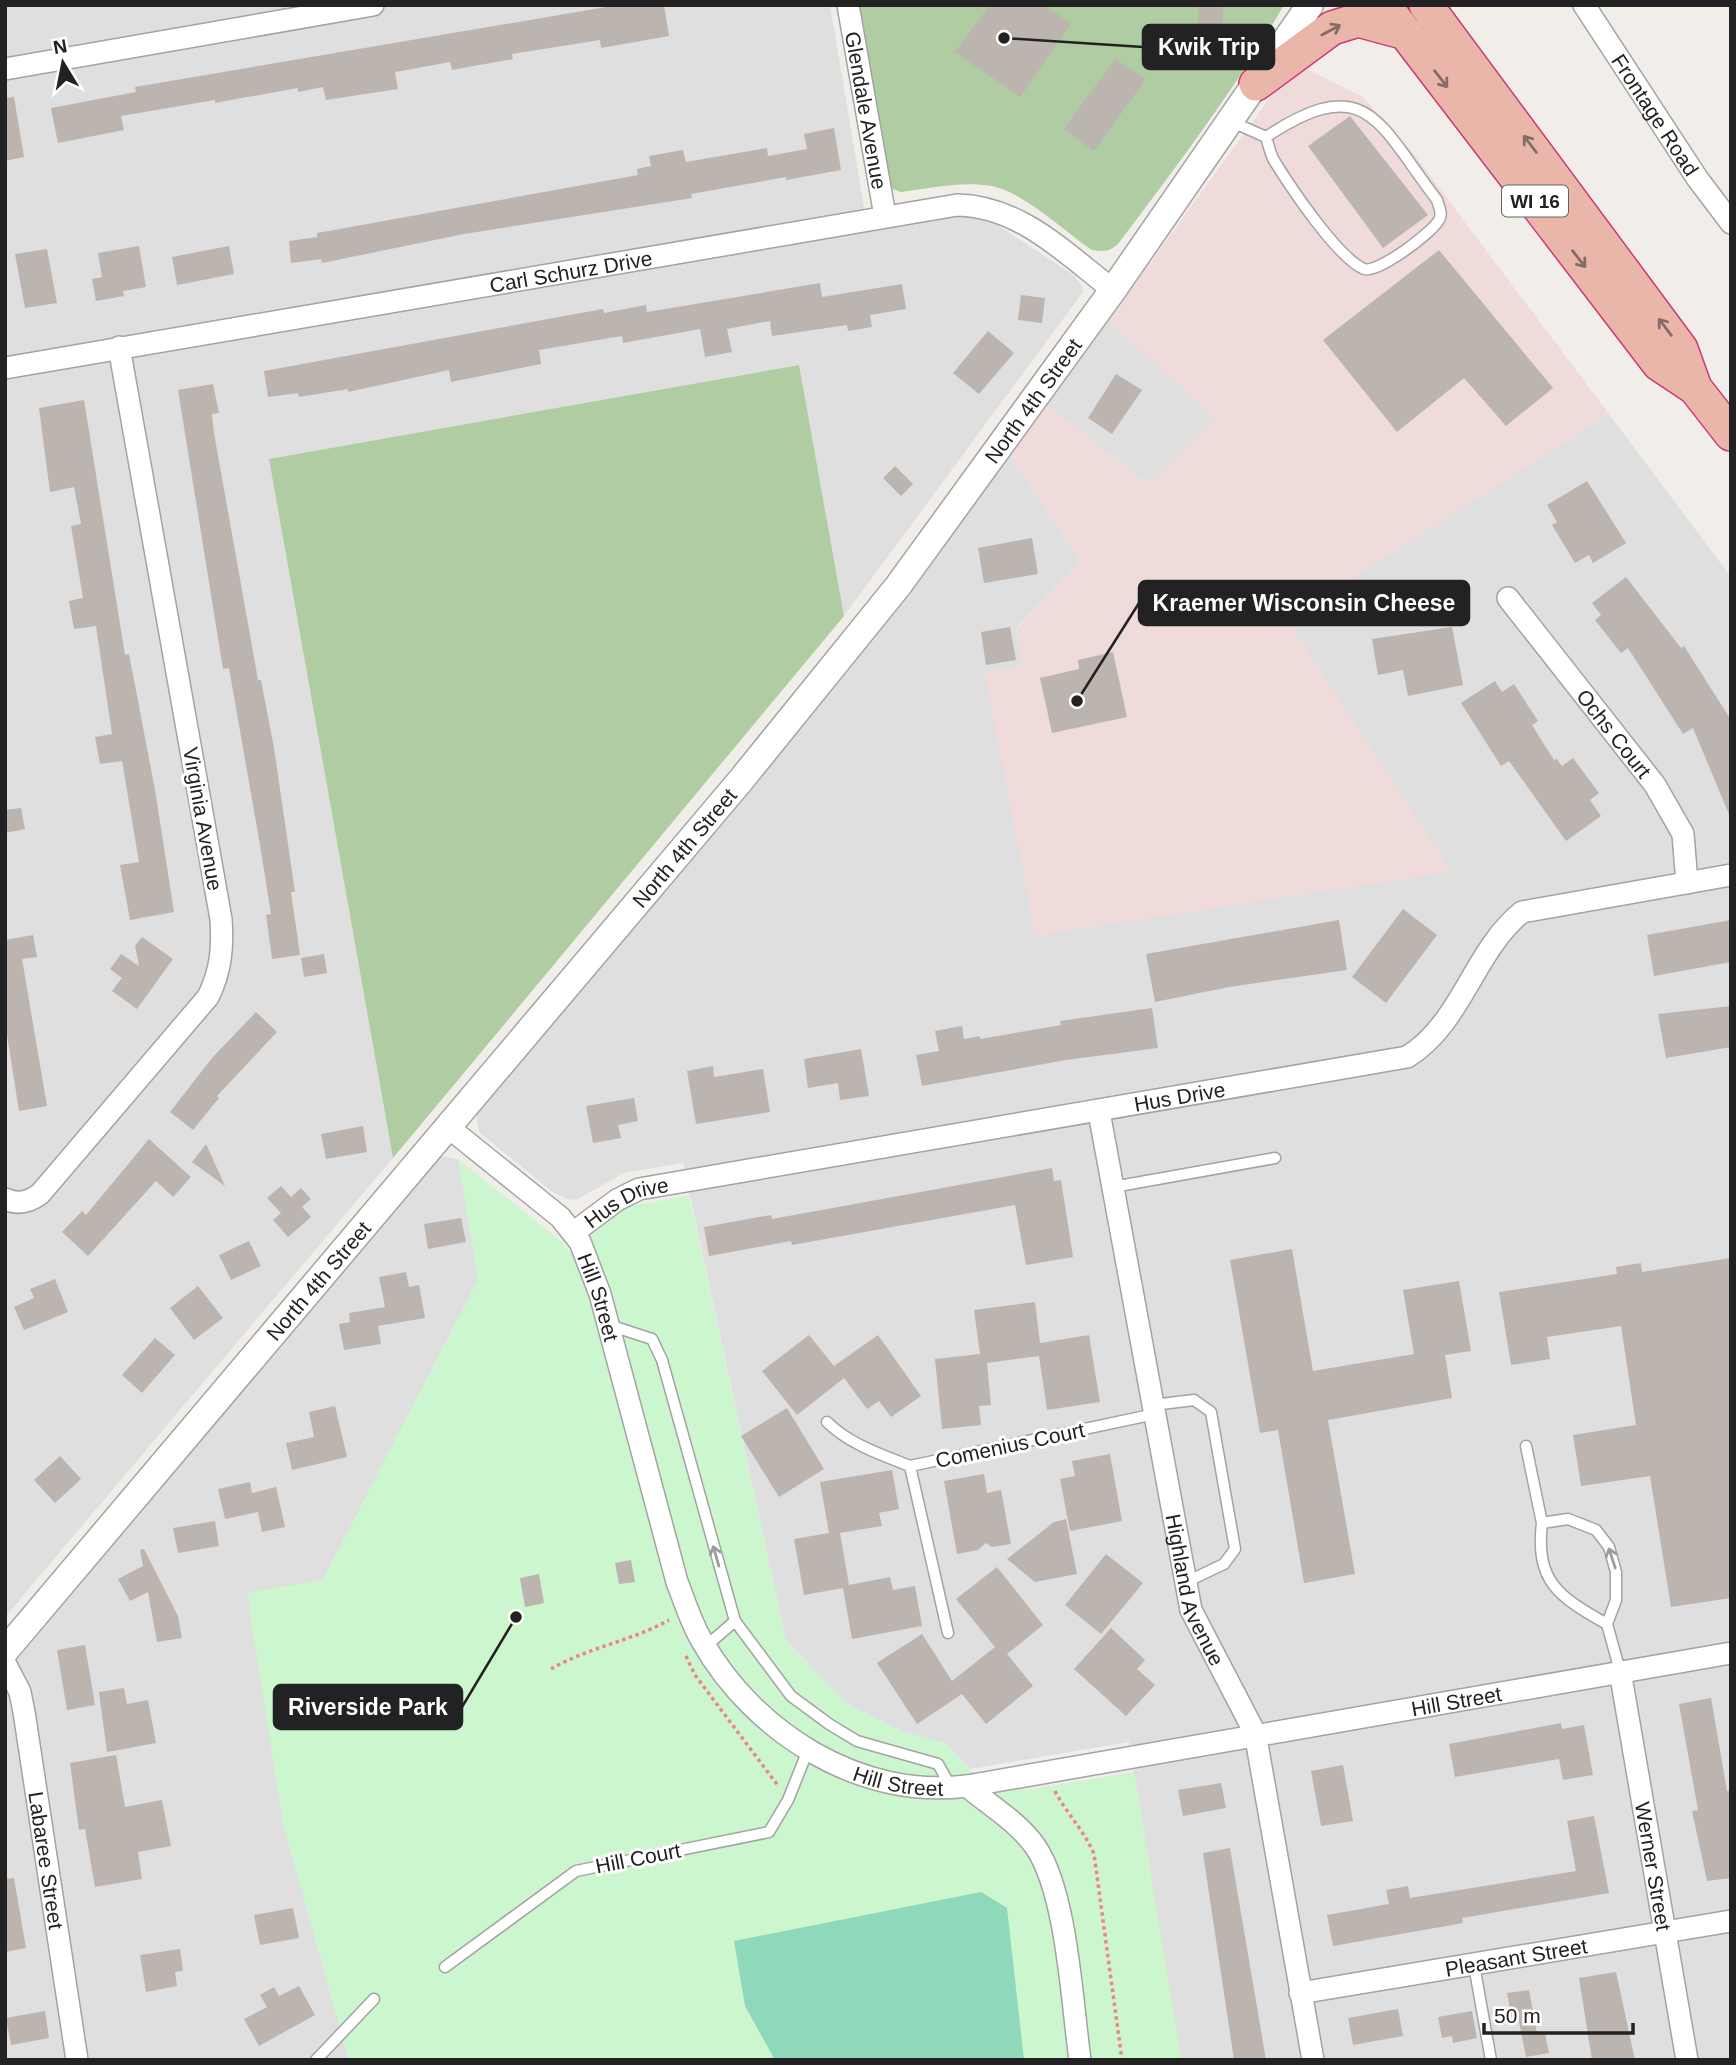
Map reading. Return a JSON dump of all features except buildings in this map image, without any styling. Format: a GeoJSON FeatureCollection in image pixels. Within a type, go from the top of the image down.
{"type":"FeatureCollection","features":[{"type":"Feature","properties":{"kind":"highway","name":"WI 16"},"geometry":{"type":"LineString","coordinates":[[1384,5],[1659,364],[1695,388],[1731,433]]}},
{"type":"Feature","properties":{"kind":"highway","name":"WI 16"},"geometry":{"type":"LineString","coordinates":[[1426,5],[1681,349],[1695,388]]}},
{"type":"Feature","properties":{"kind":"highway"},"geometry":{"type":"LineString","coordinates":[[1256,84],[1332,27],[1358,20],[1405,33]]}},
{"type":"Feature","properties":{"kind":"street"},"geometry":{"type":"LineString","coordinates":[[5,69],[373,5]]}},
{"type":"Feature","properties":{"kind":"street","name":"Glendale Avenue"},"geometry":{"type":"LineString","coordinates":[[848,5],[885,215]]}},
{"type":"Feature","properties":{"kind":"street","name":"North 4th Street"},"geometry":{"type":"LineString","coordinates":[[5,1651],[741,780],[898,586],[1113,290],[1310,5]]}},
{"type":"Feature","properties":{"kind":"street","name":"Frontage Road"},"geometry":{"type":"LineString","coordinates":[[1584,5],[1697,178],[1731,223]]}},
{"type":"Feature","properties":{"kind":"street","name":"Carl Schurz Drive"},"geometry":{"type":"LineString","coordinates":[[5,368],[885,215],[957,205],[989,207],[1027,224],[1113,290]]}},
{"type":"Feature","properties":{"kind":"street","name":"Virginia Avenue"},"geometry":{"type":"LineString","coordinates":[[5,1199],[19,1203],[32,1200],[40,1194],[208,997],[219,977],[222,959],[221,919],[119,347]]}},
{"type":"Feature","properties":{"kind":"street","name":"Ochs Court"},"geometry":{"type":"LineString","coordinates":[[1508,598],[1655,785],[1683,834],[1688,883]]}},
{"type":"Feature","properties":{"kind":"street","name":"Hus Drive"},"geometry":{"type":"LineString","coordinates":[[573,1233],[617,1199],[639,1189],[1407,1058],[1433,1038],[1489,950],[1510,922],[1522,912],[1731,875]]}},
{"type":"Feature","properties":{"kind":"street","name":"Highland Avenue"},"geometry":{"type":"LineString","coordinates":[[1099,1112],[1186,1582],[1197,1625],[1255,1733],[1313,2060]]}},
{"type":"Feature","properties":{"kind":"street","name":"Hill Street"},"geometry":{"type":"LineString","coordinates":[[448,1127],[517,1180],[559,1217],[573,1233],[590,1264],[609,1325],[677,1582],[705,1647],[751,1704],[808,1750],[869,1778],[916,1788],[959,1787],[1255,1733],[1731,1653]]}},
{"type":"Feature","properties":{"kind":"street","name":"Labaree Street"},"geometry":{"type":"LineString","coordinates":[[5,1663],[20,1692],[24,1712],[77,2060]]}},
{"type":"Feature","properties":{"kind":"street","name":"Werner Street"},"geometry":{"type":"LineString","coordinates":[[1620,1671],[1687,2060]]}},
{"type":"Feature","properties":{"kind":"street"},"geometry":{"type":"LineString","coordinates":[[959,1787],[1021,1830],[1045,1861],[1060,1920],[1080,2060]]}},
{"type":"Feature","properties":{"kind":"street","name":"Pleasant Street"},"geometry":{"type":"LineString","coordinates":[[1300,1993],[1666,1934],[1731,1921]]}},
{"type":"Feature","properties":{"kind":"lane"},"geometry":{"type":"LineString","coordinates":[[1344,105],[1361,109],[1375,119],[1437,200],[1441,214],[1439,221],[1426,234],[1376,269],[1365,270],[1342,255],[1273,160],[1266,136],[1299,115],[1312,111],[1344,105]]}},
{"type":"Feature","properties":{"kind":"lane"},"geometry":{"type":"LineString","coordinates":[[1230,121],[1266,136]]}},
{"type":"Feature","properties":{"kind":"lane"},"geometry":{"type":"LineString","coordinates":[[1113,1187],[1275,1158]]}},
{"type":"Feature","properties":{"kind":"lane"},"geometry":{"type":"LineString","coordinates":[[609,1325],[652,1339],[662,1360],[735,1621],[791,1696],[857,1741],[938,1764],[959,1787]]}},
{"type":"Feature","properties":{"kind":"lane","name":"Comenius Court"},"geometry":{"type":"LineString","coordinates":[[948,1633],[910,1465],[1194,1400],[1211,1412],[1235,1549],[1224,1564],[1186,1582]]}},
{"type":"Feature","properties":{"kind":"lane"},"geometry":{"type":"LineString","coordinates":[[827,1422],[836,1431],[879,1454],[910,1465]]}},
{"type":"Feature","properties":{"kind":"lane"},"geometry":{"type":"LineString","coordinates":[[1527,1446],[1542,1522],[1542,1568],[1555,1587],[1577,1607],[1607,1624]]}},
{"type":"Feature","properties":{"kind":"lane"},"geometry":{"type":"LineString","coordinates":[[1542,1522],[1567,1519],[1596,1530],[1609,1548],[1616,1572],[1616,1600],[1607,1624],[1620,1671]]}},
{"type":"Feature","properties":{"kind":"lane"},"geometry":{"type":"LineString","coordinates":[[705,1647],[735,1621]]}},
{"type":"Feature","properties":{"kind":"lane","name":"Hill Court"},"geometry":{"type":"LineString","coordinates":[[445,1967],[576,1871],[769,1832],[788,1800],[808,1750]]}},
{"type":"Feature","properties":{"kind":"lane"},"geometry":{"type":"LineString","coordinates":[[1474,1965],[1491,2060]]}},
{"type":"Feature","properties":{"kind":"lane"},"geometry":{"type":"LineString","coordinates":[[316,2060],[374,1999]]}},
{"type":"Feature","properties":{"kind":"path"},"geometry":{"type":"LineString","coordinates":[[551,1669],[599,1646],[645,1633],[670,1620]]}},
{"type":"Feature","properties":{"kind":"path"},"geometry":{"type":"LineString","coordinates":[[1044,1770],[1066,1813],[1087,1837],[1094,1854],[1122,2060]]}},
{"type":"Feature","properties":{"kind":"shaded area"},"geometry":{"type":"Polygon","coordinates":[[[5,5],[830,5],[868,231],[962,216],[990,220],[1072,274],[1082,286],[1083,292],[844,616],[798,365],[269,459],[393,1158],[5,1617],[5,5]]]}},
{"type":"Feature","properties":{"kind":"shaded area"},"geometry":{"type":"Polygon","coordinates":[[[1300,66],[1363,97],[1413,153],[1609,414],[1288,620],[1451,872],[1035,936],[985,673],[1022,666],[1016,630],[1080,561],[1010,455],[1046,405],[1149,484],[1216,419],[1108,321],[1280,84],[1300,66]]]}},
{"type":"Feature","properties":{"kind":"shaded area"},"geometry":{"type":"Polygon","coordinates":[[[1108,321],[1217,419],[1149,484],[1046,405],[1108,321]]]}},
{"type":"Feature","properties":{"kind":"shaded area"},"geometry":{"type":"Polygon","coordinates":[[[1609,414],[1731,577],[1731,2060],[1181,2060],[1129,1742],[970,1769],[945,1743],[903,1732],[849,1705],[786,1641],[683,1163],[624,1173],[576,1200],[567,1199],[551,1191],[479,1132],[476,1114],[856,661],[1010,455],[1080,561],[1016,629],[1022,666],[985,673],[1451,872],[1287,620],[1609,414]]]}},
{"type":"Feature","properties":{"kind":"shaded area"},"geometry":{"type":"Polygon","coordinates":[[[443,1156],[458,1159],[479,1279],[323,1580],[248,1594],[283,1823],[349,2060],[5,2060],[5,1669],[436,1159],[443,1156]]]}},
{"type":"Feature","properties":{"kind":"green space"},"geometry":{"type":"Polygon","coordinates":[[[859,5],[1284,5],[1225,97],[1162,186],[1118,244],[1103,251],[1092,250],[1031,204],[992,186],[958,185],[901,192],[893,189],[888,181],[859,5]]]}},
{"type":"Feature","properties":{"kind":"green space"},"geometry":{"type":"Polygon","coordinates":[[[799,365],[844,616],[393,1158],[269,459],[799,365]]]}},
{"type":"Feature","properties":{"kind":"green space"},"geometry":{"type":"Polygon","coordinates":[[[458,1159],[561,1241],[570,1253],[616,1214],[631,1206],[689,1195],[786,1641],[849,1705],[903,1732],[945,1743],[978,1778],[1026,1790],[1134,1772],[1181,2060],[349,2060],[283,1823],[247,1593],[323,1580],[478,1279],[458,1159]]]}},
{"type":"Feature","properties":{"kind":"green space"},"geometry":{"type":"Polygon","coordinates":[[[981,1892],[1007,1908],[1024,2060],[775,2060],[745,2006],[734,1941],[981,1892]]]}},
{"type":"Feature","properties":{"kind":"place","name":"Kwik Trip"},"geometry":{"type":"Point","coordinates":[1004,38]}},
{"type":"Feature","properties":{"kind":"place","name":"Kraemer Wisconsin Cheese"},"geometry":{"type":"Point","coordinates":[1077,701]}},
{"type":"Feature","properties":{"kind":"place","name":"Riverside Park"},"geometry":{"type":"Point","coordinates":[516,1617]}}]}
